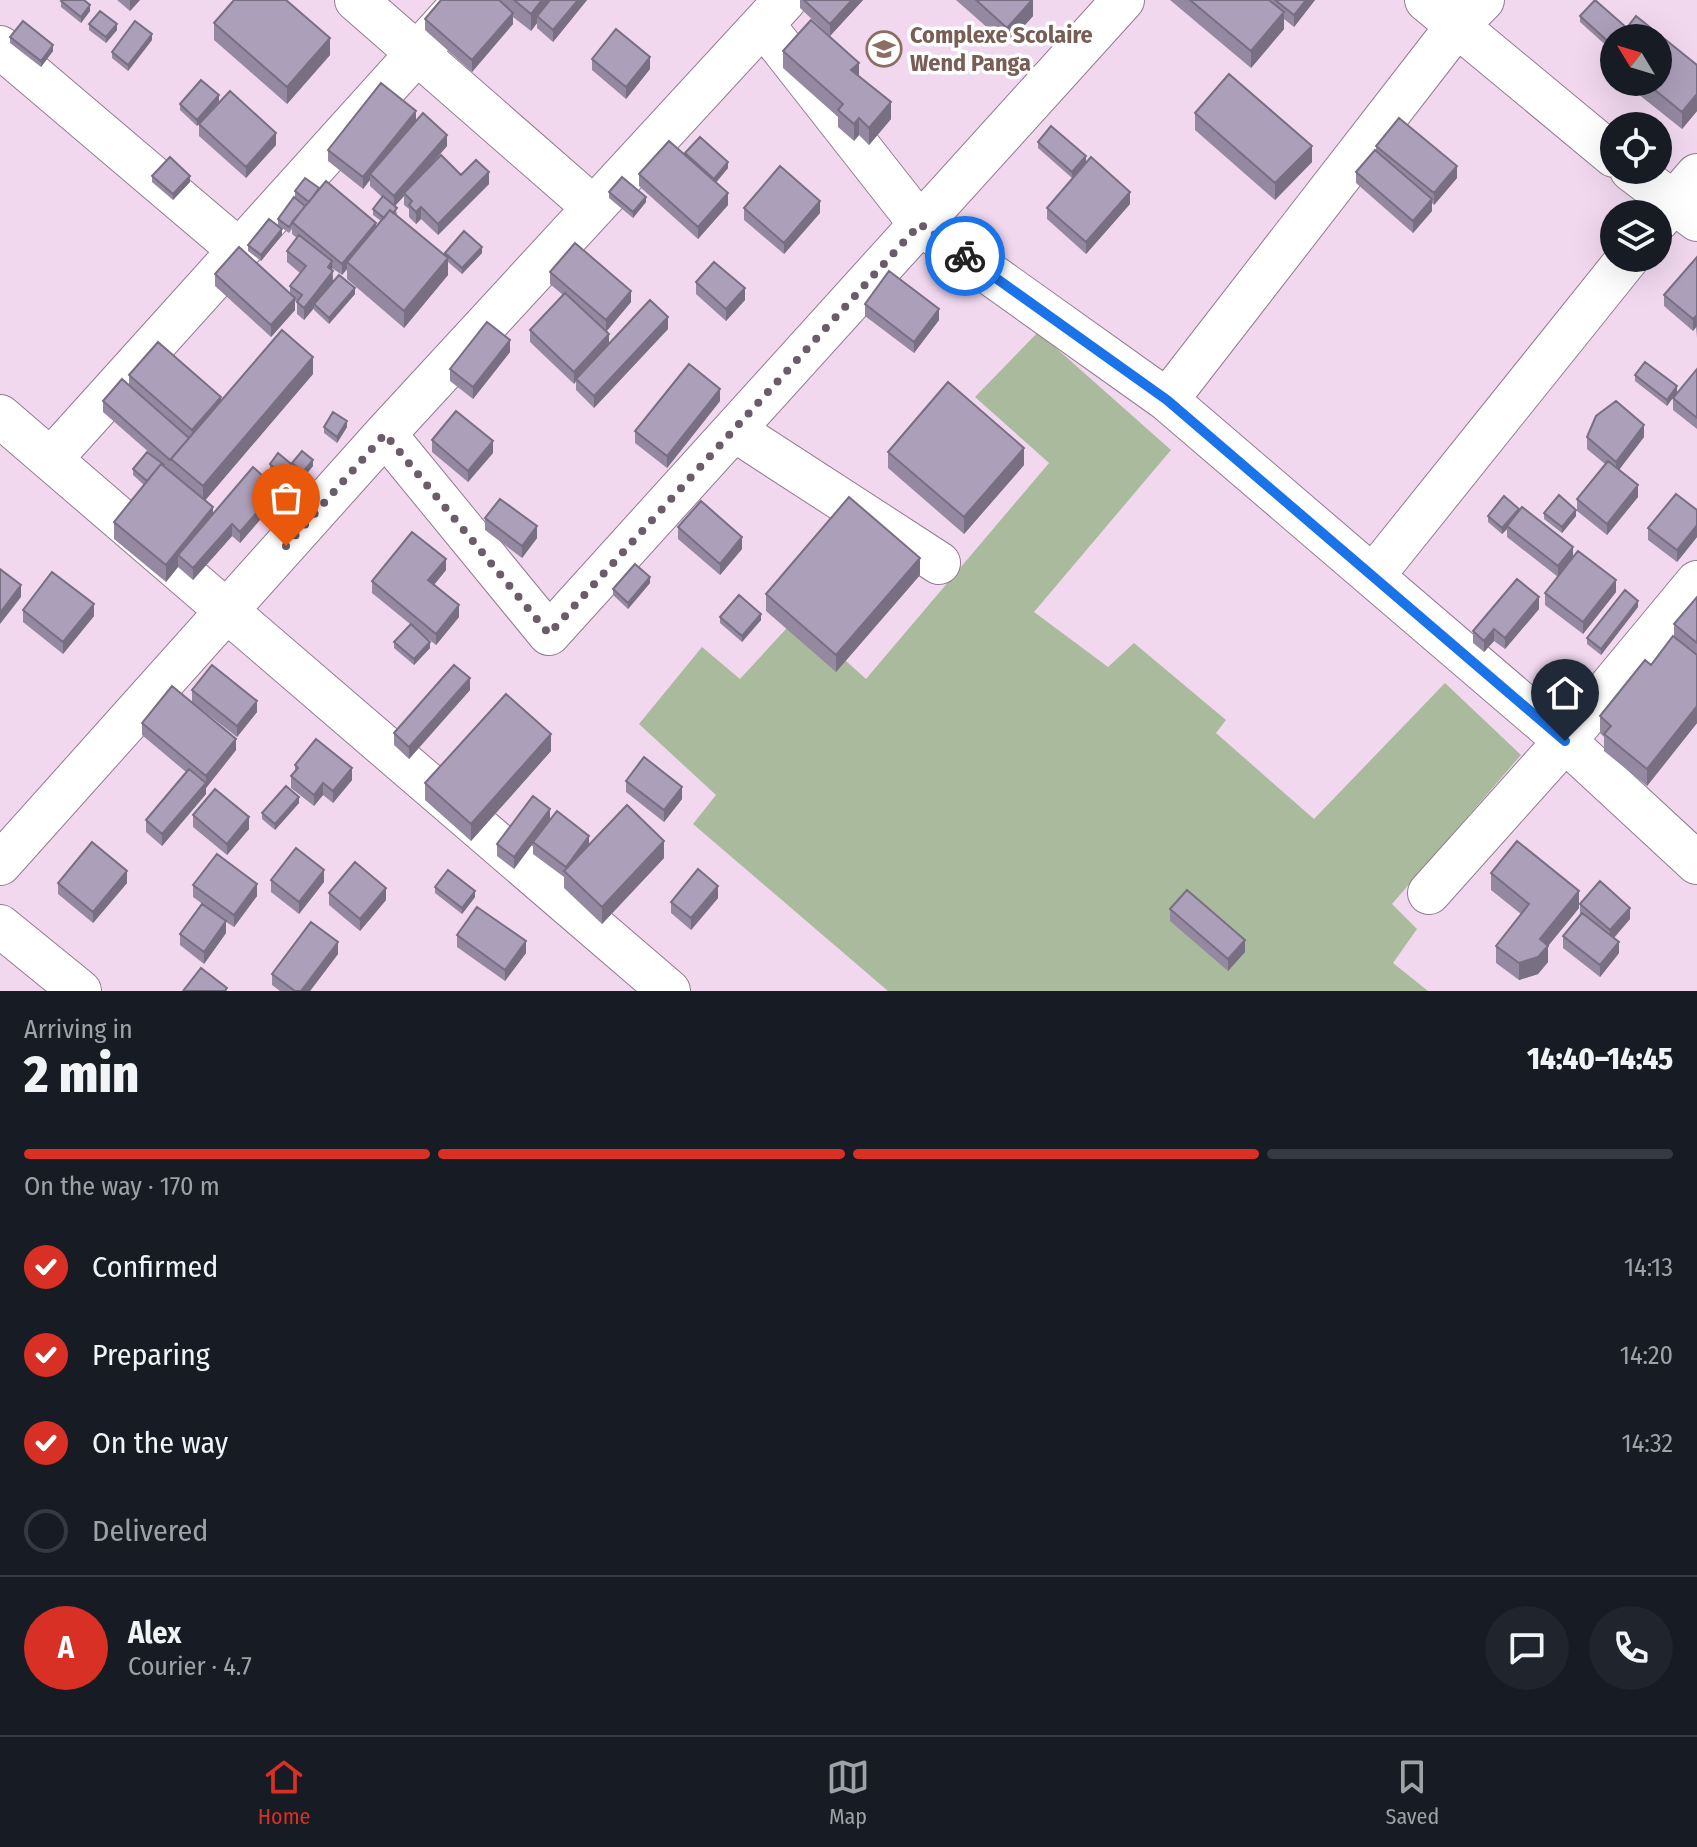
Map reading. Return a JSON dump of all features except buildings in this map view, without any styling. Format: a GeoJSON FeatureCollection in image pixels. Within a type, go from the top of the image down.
{"type":"FeatureCollection","features":[{"type":"Feature","properties":{"kind":"street"},"geometry":{"type":"LineString","coordinates":[[356,0],[593,207]]}},
{"type":"Feature","properties":{"kind":"street"},"geometry":{"type":"LineString","coordinates":[[51,459],[465,0]]}},
{"type":"Feature","properties":{"kind":"street"},"geometry":{"type":"LineString","coordinates":[[385,434],[549,634],[1123,0]]}},
{"type":"Feature","properties":{"kind":"street"},"geometry":{"type":"LineString","coordinates":[[1167,400],[1455,9],[1600,143]]}},
{"type":"Feature","properties":{"kind":"street"},"geometry":{"type":"LineString","coordinates":[[0,864],[385,434],[774,12],[920,224],[1167,400],[1565,741],[1697,863]]}},
{"type":"Feature","properties":{"kind":"street"},"geometry":{"type":"LineString","coordinates":[[0,47],[239,250]]}},
{"type":"Feature","properties":{"kind":"street"},"geometry":{"type":"LineString","coordinates":[[1652,184],[1681,204]]}},
{"type":"Feature","properties":{"kind":"street"},"geometry":{"type":"LineString","coordinates":[[1373,576],[1617,272]]}},
{"type":"Feature","properties":{"kind":"street"},"geometry":{"type":"LineString","coordinates":[[0,416],[669,991]]}},
{"type":"Feature","properties":{"kind":"street"},"geometry":{"type":"LineString","coordinates":[[734,430],[939,563]]}},
{"type":"Feature","properties":{"kind":"street"},"geometry":{"type":"LineString","coordinates":[[1429,893],[1565,741],[1697,582]]}},
{"type":"Feature","properties":{"kind":"street"},"geometry":{"type":"LineString","coordinates":[[0,926],[80,991]]}},
{"type":"Feature","properties":{"kind":"green space"},"geometry":{"type":"Polygon","coordinates":[[[1038,332],[1171,450],[1034,612],[1108,667],[1134,643],[1226,720],[1216,733],[1314,819],[1445,683],[1521,755],[1392,904],[1417,929],[1393,963],[1428,991],[888,991],[693,824],[716,795],[639,724],[702,647],[740,679],[797,617],[866,679],[1049,463],[975,397],[1038,332]]]}},
{"type":"Feature","properties":{"kind":"way so far"},"geometry":{"type":"LineString","coordinates":[[286,546],[385,434],[549,634],[920,224],[965,256]]}},
{"type":"Feature","properties":{"kind":"place","name":"Complexe Scolaire Wend Panga"},"geometry":{"type":"Point","coordinates":[884,49]}},
{"type":"Feature","properties":{"kind":"route"},"geometry":{"type":"LineString","coordinates":[[965,256],[1167,400],[1565,741]]}}]}
